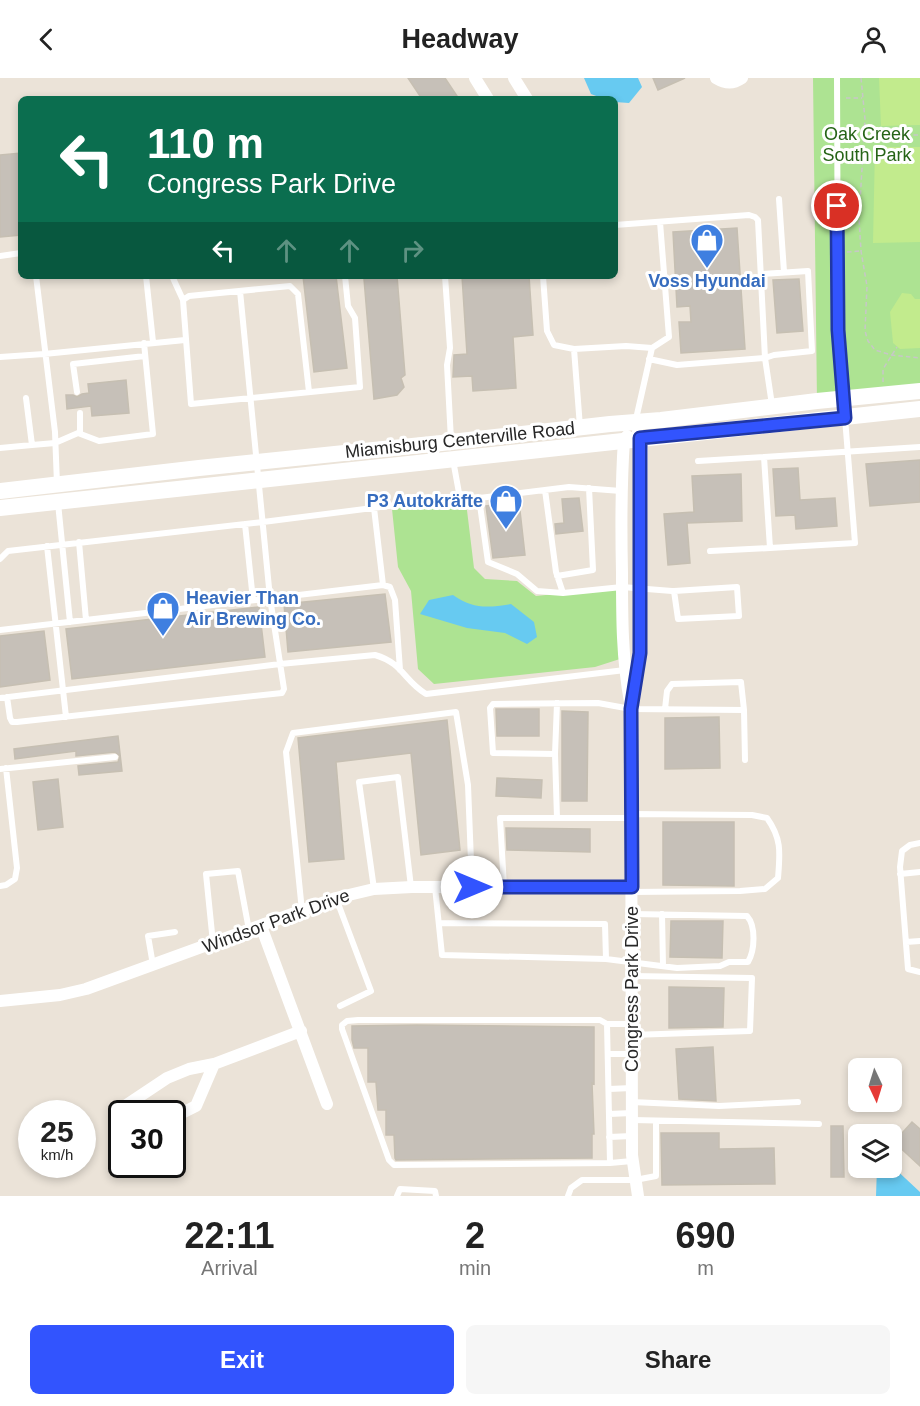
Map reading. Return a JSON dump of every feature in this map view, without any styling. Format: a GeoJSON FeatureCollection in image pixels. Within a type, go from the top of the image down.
{"type":"FeatureCollection","features":[{"type":"Feature","properties":{"kind":"main road","name":"Miamisburg Centerville Road"},"geometry":{"type":"LineString","coordinates":[[0,508],[453,459],[633,434],[772,406],[920,391]]}},
{"type":"Feature","properties":{"kind":"main road","name":"Miamisburg Centerville Road"},"geometry":{"type":"LineString","coordinates":[[0,491],[580,427],[633,434],[845,418],[920,409]]}},
{"type":"Feature","properties":{"kind":"main road"},"geometry":{"type":"LineString","coordinates":[[451,442],[453,459]]}},
{"type":"Feature","properties":{"kind":"street"},"geometry":{"type":"LineString","coordinates":[[475,78],[486,96]]}},
{"type":"Feature","properties":{"kind":"street"},"geometry":{"type":"LineString","coordinates":[[514,78],[525,96]]}},
{"type":"Feature","properties":{"kind":"street"},"geometry":{"type":"LineString","coordinates":[[716,78],[723,82],[732,82],[742,78]]}},
{"type":"Feature","properties":{"kind":"street","name":"Congress Park Drive"},"geometry":{"type":"LineString","coordinates":[[633,434],[621,491],[624,670],[631,709],[632,1136],[638,1196]]}},
{"type":"Feature","properties":{"kind":"street","name":"Congress Park Drive"},"geometry":{"type":"LineString","coordinates":[[631,709],[640,653],[640,589],[633,434]]}},
{"type":"Feature","properties":{"kind":"street","name":"Windsor Park Drive"},"geometry":{"type":"LineString","coordinates":[[0,1001],[86,989],[336,898],[374,889],[504,887],[632,889]]}},
{"type":"Feature","properties":{"kind":"street"},"geometry":{"type":"LineString","coordinates":[[261,926],[327,1104]]}},
{"type":"Feature","properties":{"kind":"street"},"geometry":{"type":"LineString","coordinates":[[134,1100],[167,1078],[189,1069],[214,1064],[301,1031]]}},
{"type":"Feature","properties":{"kind":"street"},"geometry":{"type":"LineString","coordinates":[[186,1111],[196,1106],[214,1064]]}},
{"type":"Feature","properties":{"kind":"lane"},"geometry":{"type":"LineString","coordinates":[[710,551],[855,543],[838,330],[837,78]]}},
{"type":"Feature","properties":{"kind":"lane"},"geometry":{"type":"LineString","coordinates":[[779,199],[784,272]]}},
{"type":"Feature","properties":{"kind":"lane"},"geometry":{"type":"LineString","coordinates":[[618,225],[749,216],[758,220],[765,358],[772,406]]}},
{"type":"Feature","properties":{"kind":"lane"},"geometry":{"type":"LineString","coordinates":[[543,279],[547,331],[554,345],[574,350],[626,346],[652,348],[669,337],[660,222]]}},
{"type":"Feature","properties":{"kind":"lane"},"geometry":{"type":"LineString","coordinates":[[0,256],[18,253]]}},
{"type":"Feature","properties":{"kind":"lane"},"geometry":{"type":"LineString","coordinates":[[649,359],[677,365],[765,358],[812,351],[808,271],[761,274]]}},
{"type":"Feature","properties":{"kind":"lane"},"geometry":{"type":"LineString","coordinates":[[36,279],[55,443],[58,502],[70,622]]}},
{"type":"Feature","properties":{"kind":"lane"},"geometry":{"type":"LineString","coordinates":[[146,279],[153,342]]}},
{"type":"Feature","properties":{"kind":"lane"},"geometry":{"type":"LineString","coordinates":[[173,279],[183,300],[191,404],[360,387],[355,318],[348,306],[345,279]]}},
{"type":"Feature","properties":{"kind":"lane"},"geometry":{"type":"LineString","coordinates":[[445,279],[450,348],[447,365],[451,442]]}},
{"type":"Feature","properties":{"kind":"lane"},"geometry":{"type":"LineString","coordinates":[[183,300],[189,296],[290,286],[298,294],[309,392]]}},
{"type":"Feature","properties":{"kind":"lane"},"geometry":{"type":"LineString","coordinates":[[240,291],[270,598],[280,664],[284,689],[282,693],[12,722],[4,697],[280,664],[375,655],[389,659],[416,688],[426,694],[638,670]]}},
{"type":"Feature","properties":{"kind":"lane"},"geometry":{"type":"LineString","coordinates":[[0,357],[185,340]]}},
{"type":"Feature","properties":{"kind":"lane"},"geometry":{"type":"LineString","coordinates":[[0,448],[55,443],[80,433],[99,441],[153,434],[144,343]]}},
{"type":"Feature","properties":{"kind":"lane"},"geometry":{"type":"LineString","coordinates":[[633,434],[652,348]]}},
{"type":"Feature","properties":{"kind":"lane"},"geometry":{"type":"LineString","coordinates":[[574,350],[580,427]]}},
{"type":"Feature","properties":{"kind":"lane"},"geometry":{"type":"LineString","coordinates":[[77,392],[73,364],[145,356]]}},
{"type":"Feature","properties":{"kind":"lane"},"geometry":{"type":"LineString","coordinates":[[26,398],[32,445]]}},
{"type":"Feature","properties":{"kind":"lane"},"geometry":{"type":"LineString","coordinates":[[80,413],[80,433]]}},
{"type":"Feature","properties":{"kind":"lane"},"geometry":{"type":"LineString","coordinates":[[698,461],[920,447]]}},
{"type":"Feature","properties":{"kind":"lane"},"geometry":{"type":"LineString","coordinates":[[764,457],[770,548]]}},
{"type":"Feature","properties":{"kind":"lane"},"geometry":{"type":"LineString","coordinates":[[453,459],[459,493]]}},
{"type":"Feature","properties":{"kind":"lane"},"geometry":{"type":"LineString","coordinates":[[459,493],[471,499],[569,487],[621,491]]}},
{"type":"Feature","properties":{"kind":"lane"},"geometry":{"type":"LineString","coordinates":[[557,576],[593,570],[589,488]]}},
{"type":"Feature","properties":{"kind":"lane"},"geometry":{"type":"LineString","coordinates":[[545,490],[557,576],[563,593]]}},
{"type":"Feature","properties":{"kind":"lane"},"geometry":{"type":"LineString","coordinates":[[0,559],[8,551],[375,508],[451,498],[459,493]]}},
{"type":"Feature","properties":{"kind":"lane"},"geometry":{"type":"LineString","coordinates":[[479,498],[488,562],[517,574],[537,591],[563,593],[622,587],[674,591],[737,588],[739,616],[678,619],[674,591]]}},
{"type":"Feature","properties":{"kind":"lane"},"geometry":{"type":"LineString","coordinates":[[375,508],[383,585]]}},
{"type":"Feature","properties":{"kind":"lane"},"geometry":{"type":"LineString","coordinates":[[245,524],[253,600]]}},
{"type":"Feature","properties":{"kind":"lane"},"geometry":{"type":"LineString","coordinates":[[79,542],[86,620]]}},
{"type":"Feature","properties":{"kind":"lane"},"geometry":{"type":"LineString","coordinates":[[47,546],[66,717]]}},
{"type":"Feature","properties":{"kind":"lane"},"geometry":{"type":"LineString","coordinates":[[0,630],[383,585],[390,587],[395,600],[400,670]]}},
{"type":"Feature","properties":{"kind":"lane"},"geometry":{"type":"LineString","coordinates":[[665,709],[667,690],[672,684],[741,682],[745,760]]}},
{"type":"Feature","properties":{"kind":"lane"},"geometry":{"type":"LineString","coordinates":[[557,703],[555,754],[557,818]]}},
{"type":"Feature","properties":{"kind":"lane"},"geometry":{"type":"LineString","coordinates":[[555,754],[493,753],[490,708],[493,704],[598,703],[631,709],[744,710]]}},
{"type":"Feature","properties":{"kind":"lane"},"geometry":{"type":"LineString","coordinates":[[302,910],[286,752],[293,733],[456,712],[468,785],[472,887]]}},
{"type":"Feature","properties":{"kind":"lane"},"geometry":{"type":"LineString","coordinates":[[0,886],[15,879],[17,868],[3,769],[115,757]]}},
{"type":"Feature","properties":{"kind":"lane"},"geometry":{"type":"LineString","coordinates":[[374,889],[359,782],[398,777],[411,887]]}},
{"type":"Feature","properties":{"kind":"lane"},"geometry":{"type":"LineString","coordinates":[[504,887],[500,818],[752,815],[767,818],[777,833],[778,878],[765,889],[740,891],[632,889]]}},
{"type":"Feature","properties":{"kind":"lane"},"geometry":{"type":"LineString","coordinates":[[920,843],[910,845],[902,851],[900,873],[908,969],[920,972]]}},
{"type":"Feature","properties":{"kind":"lane"},"geometry":{"type":"LineString","coordinates":[[213,943],[206,874],[238,871],[249,930]]}},
{"type":"Feature","properties":{"kind":"lane"},"geometry":{"type":"LineString","coordinates":[[900,873],[920,872]]}},
{"type":"Feature","properties":{"kind":"lane"},"geometry":{"type":"LineString","coordinates":[[435,887],[442,955],[606,959],[677,968],[748,962],[753,950],[752,921],[747,916],[631,914]]}},
{"type":"Feature","properties":{"kind":"lane"},"geometry":{"type":"LineString","coordinates":[[336,898],[371,991],[339,1006]]}},
{"type":"Feature","properties":{"kind":"lane"},"geometry":{"type":"LineString","coordinates":[[662,914],[663,966]]}},
{"type":"Feature","properties":{"kind":"lane"},"geometry":{"type":"LineString","coordinates":[[439,923],[605,924],[606,959]]}},
{"type":"Feature","properties":{"kind":"lane"},"geometry":{"type":"LineString","coordinates":[[153,966],[148,936],[175,932]]}},
{"type":"Feature","properties":{"kind":"lane"},"geometry":{"type":"LineString","coordinates":[[906,942],[920,941]]}},
{"type":"Feature","properties":{"kind":"lane"},"geometry":{"type":"LineString","coordinates":[[631,976],[752,978],[750,1031],[631,1029],[607,1024],[600,1020],[358,1020],[347,1021],[342,1025],[342,1029],[389,1160],[394,1165],[633,1161]]}},
{"type":"Feature","properties":{"kind":"lane"},"geometry":{"type":"LineString","coordinates":[[607,1024],[610,1163]]}},
{"type":"Feature","properties":{"kind":"lane"},"geometry":{"type":"LineString","coordinates":[[608,1054],[632,1054]]}},
{"type":"Feature","properties":{"kind":"lane"},"geometry":{"type":"LineString","coordinates":[[609,1089],[632,1088]]}},
{"type":"Feature","properties":{"kind":"lane"},"geometry":{"type":"LineString","coordinates":[[609,1114],[798,1101]]}},
{"type":"Feature","properties":{"kind":"lane"},"geometry":{"type":"LineString","coordinates":[[632,1112],[656,1121],[819,1124]]}},
{"type":"Feature","properties":{"kind":"lane"},"geometry":{"type":"LineString","coordinates":[[568,1196],[571,1188],[582,1180],[635,1180],[656,1176],[656,1121]]}},
{"type":"Feature","properties":{"kind":"lane"},"geometry":{"type":"LineString","coordinates":[[609,1137],[632,1136]]}},
{"type":"Feature","properties":{"kind":"lane"},"geometry":{"type":"LineString","coordinates":[[397,1196],[400,1189],[435,1191],[436,1196]]}},
{"type":"Feature","properties":{"kind":"path"},"geometry":{"type":"LineString","coordinates":[[861,78],[864,136],[859,218],[861,251],[867,286],[865,331],[868,341],[875,350],[891,355],[920,358]]}},
{"type":"Feature","properties":{"kind":"path"},"geometry":{"type":"LineString","coordinates":[[836,98],[863,98]]}},
{"type":"Feature","properties":{"kind":"path"},"geometry":{"type":"LineString","coordinates":[[836,136],[920,135]]}},
{"type":"Feature","properties":{"kind":"path"},"geometry":{"type":"LineString","coordinates":[[837,252],[861,251]]}},
{"type":"Feature","properties":{"kind":"path"},"geometry":{"type":"LineString","coordinates":[[883,395],[884,369],[897,346]]}},
{"type":"Feature","properties":{"kind":"green space","name":"Oak Creek South Park"},"geometry":{"type":"Polygon","coordinates":[[[813,78],[920,78],[920,391],[817,401],[813,78]]]}},
{"type":"Feature","properties":{"kind":"green space"},"geometry":{"type":"Polygon","coordinates":[[[879,78],[920,78],[920,125],[881,126],[879,78]]]}},
{"type":"Feature","properties":{"kind":"green space"},"geometry":{"type":"Polygon","coordinates":[[[875,147],[920,147],[920,242],[873,243],[875,147]]]}},
{"type":"Feature","properties":{"kind":"green space"},"geometry":{"type":"Polygon","coordinates":[[[902,293],[911,294],[915,299],[920,299],[920,348],[900,349],[893,343],[890,312],[902,293]]]}},
{"type":"Feature","properties":{"kind":"green space"},"geometry":{"type":"Polygon","coordinates":[[[466,502],[474,568],[485,579],[517,581],[536,596],[622,587],[623,658],[595,667],[434,684],[418,669],[411,591],[398,567],[392,509],[466,502]]]}},
{"type":"Feature","properties":{"kind":"water"},"geometry":{"type":"Polygon","coordinates":[[[584,78],[638,78],[642,87],[629,103],[618,102],[618,96],[591,94],[584,78]]]}},
{"type":"Feature","properties":{"kind":"water"},"geometry":{"type":"Polygon","coordinates":[[[453,595],[467,603],[480,606],[511,604],[534,622],[537,637],[527,644],[505,633],[467,628],[420,614],[429,600],[453,595]]]}},
{"type":"Feature","properties":{"kind":"water"},"geometry":{"type":"Polygon","coordinates":[[[902,1175],[920,1192],[920,1196],[876,1196],[877,1178],[902,1178],[902,1175]]]}},
{"type":"Feature","properties":{"kind":"building"},"geometry":{"type":"Polygon","coordinates":[[[408,78],[445,78],[457,96],[420,96],[408,78]]]}},
{"type":"Feature","properties":{"kind":"building"},"geometry":{"type":"Polygon","coordinates":[[[653,78],[685,78],[658,90],[653,78]]]}},
{"type":"Feature","properties":{"kind":"building"},"geometry":{"type":"Polygon","coordinates":[[[18,153],[18,235],[0,237],[0,155],[18,153]]]}},
{"type":"Feature","properties":{"kind":"building","name":"Voss Hyundai"},"geometry":{"type":"Polygon","coordinates":[[[737,228],[745,349],[681,353],[679,322],[691,322],[690,306],[677,307],[673,232],[737,228]]]}},
{"type":"Feature","properties":{"kind":"building"},"geometry":{"type":"Polygon","coordinates":[[[303,279],[336,279],[347,368],[314,372],[303,279]]]}},
{"type":"Feature","properties":{"kind":"building"},"geometry":{"type":"Polygon","coordinates":[[[364,279],[397,279],[405,375],[401,378],[404,387],[397,395],[374,399],[364,279]]]}},
{"type":"Feature","properties":{"kind":"building"},"geometry":{"type":"Polygon","coordinates":[[[462,279],[529,279],[533,335],[513,337],[516,388],[473,391],[472,376],[453,377],[454,355],[467,354],[462,279]]]}},
{"type":"Feature","properties":{"kind":"building"},"geometry":{"type":"Polygon","coordinates":[[[799,279],[803,331],[777,333],[773,280],[799,279]]]}},
{"type":"Feature","properties":{"kind":"building"},"geometry":{"type":"Polygon","coordinates":[[[126,380],[129,413],[92,416],[91,406],[67,409],[66,395],[77,397],[89,393],[88,384],[126,380]]]}},
{"type":"Feature","properties":{"kind":"building"},"geometry":{"type":"Polygon","coordinates":[[[920,460],[920,502],[870,506],[866,464],[920,460]]]}},
{"type":"Feature","properties":{"kind":"building"},"geometry":{"type":"Polygon","coordinates":[[[798,468],[800,500],[835,498],[837,526],[796,529],[795,515],[776,516],[773,469],[798,468]]]}},
{"type":"Feature","properties":{"kind":"building"},"geometry":{"type":"Polygon","coordinates":[[[741,474],[742,521],[687,523],[690,563],[668,565],[664,514],[694,512],[692,476],[741,474]]]}},
{"type":"Feature","properties":{"kind":"building"},"geometry":{"type":"Polygon","coordinates":[[[579,498],[583,531],[556,534],[555,524],[564,523],[562,499],[579,498]]]}},
{"type":"Feature","properties":{"kind":"building","name":"P3 Autokräfte"},"geometry":{"type":"Polygon","coordinates":[[[519,502],[525,555],[493,558],[486,506],[519,502]]]}},
{"type":"Feature","properties":{"kind":"building"},"geometry":{"type":"Polygon","coordinates":[[[385,594],[391,642],[288,652],[284,604],[385,594]]]}},
{"type":"Feature","properties":{"kind":"building"},"geometry":{"type":"Polygon","coordinates":[[[259,607],[265,657],[72,679],[66,629],[259,607]]]}},
{"type":"Feature","properties":{"kind":"building"},"geometry":{"type":"Polygon","coordinates":[[[44,631],[50,680],[0,687],[0,636],[44,631]]]}},
{"type":"Feature","properties":{"kind":"building"},"geometry":{"type":"Polygon","coordinates":[[[496,709],[539,709],[539,736],[497,736],[496,709]]]}},
{"type":"Feature","properties":{"kind":"building"},"geometry":{"type":"Polygon","coordinates":[[[562,711],[588,712],[587,801],[562,801],[562,711]]]}},
{"type":"Feature","properties":{"kind":"building"},"geometry":{"type":"Polygon","coordinates":[[[719,717],[720,768],[665,769],[665,718],[719,717]]]}},
{"type":"Feature","properties":{"kind":"building"},"geometry":{"type":"Polygon","coordinates":[[[447,720],[460,850],[421,855],[411,753],[336,762],[344,859],[309,862],[298,738],[447,720]]]}},
{"type":"Feature","properties":{"kind":"building"},"geometry":{"type":"Polygon","coordinates":[[[118,736],[122,771],[79,775],[78,766],[118,762],[120,756],[115,752],[76,756],[76,751],[15,759],[14,749],[118,736]]]}},
{"type":"Feature","properties":{"kind":"building"},"geometry":{"type":"Polygon","coordinates":[[[497,778],[542,780],[541,798],[496,796],[497,778]]]}},
{"type":"Feature","properties":{"kind":"building"},"geometry":{"type":"Polygon","coordinates":[[[58,779],[63,827],[38,830],[33,782],[58,779]]]}},
{"type":"Feature","properties":{"kind":"building"},"geometry":{"type":"Polygon","coordinates":[[[663,822],[734,822],[734,886],[663,885],[663,822]]]}},
{"type":"Feature","properties":{"kind":"building"},"geometry":{"type":"Polygon","coordinates":[[[506,828],[590,829],[590,852],[507,850],[506,828]]]}},
{"type":"Feature","properties":{"kind":"building"},"geometry":{"type":"Polygon","coordinates":[[[671,921],[723,921],[722,958],[670,957],[671,921]]]}},
{"type":"Feature","properties":{"kind":"building"},"geometry":{"type":"Polygon","coordinates":[[[669,987],[724,988],[723,1027],[669,1028],[669,987]]]}},
{"type":"Feature","properties":{"kind":"building"},"geometry":{"type":"Polygon","coordinates":[[[352,1026],[594,1027],[592,1158],[396,1160],[394,1135],[386,1135],[386,1110],[378,1110],[376,1082],[368,1082],[368,1048],[354,1048],[352,1026]]]}},
{"type":"Feature","properties":{"kind":"building"},"geometry":{"type":"Polygon","coordinates":[[[713,1047],[716,1101],[679,1099],[676,1049],[713,1047]]]}},
{"type":"Feature","properties":{"kind":"building"},"geometry":{"type":"Polygon","coordinates":[[[912,1122],[920,1129],[920,1166],[902,1149],[902,1133],[912,1122]]]}},
{"type":"Feature","properties":{"kind":"building"},"geometry":{"type":"Polygon","coordinates":[[[831,1126],[843,1126],[844,1177],[831,1177],[831,1126]]]}},
{"type":"Feature","properties":{"kind":"building"},"geometry":{"type":"Polygon","coordinates":[[[661,1133],[719,1133],[719,1149],[774,1148],[775,1184],[662,1185],[661,1133]]]}},
{"type":"Feature","properties":{"kind":"place","name":"Voss Hyundai"},"geometry":{"type":"Point","coordinates":[707,269]}},
{"type":"Feature","properties":{"kind":"place","name":"P3 Autokräfte"},"geometry":{"type":"Point","coordinates":[506,530]}},
{"type":"Feature","properties":{"kind":"place","name":"Heavier Than Air Brewing Co."},"geometry":{"type":"Point","coordinates":[163,637]}},
{"type":"Feature","properties":{"kind":"route"},"geometry":{"type":"LineString","coordinates":[[472,887],[632,887],[631,709],[640,653],[642,449],[640,438],[845,418],[838,330],[837,206]]}}]}
